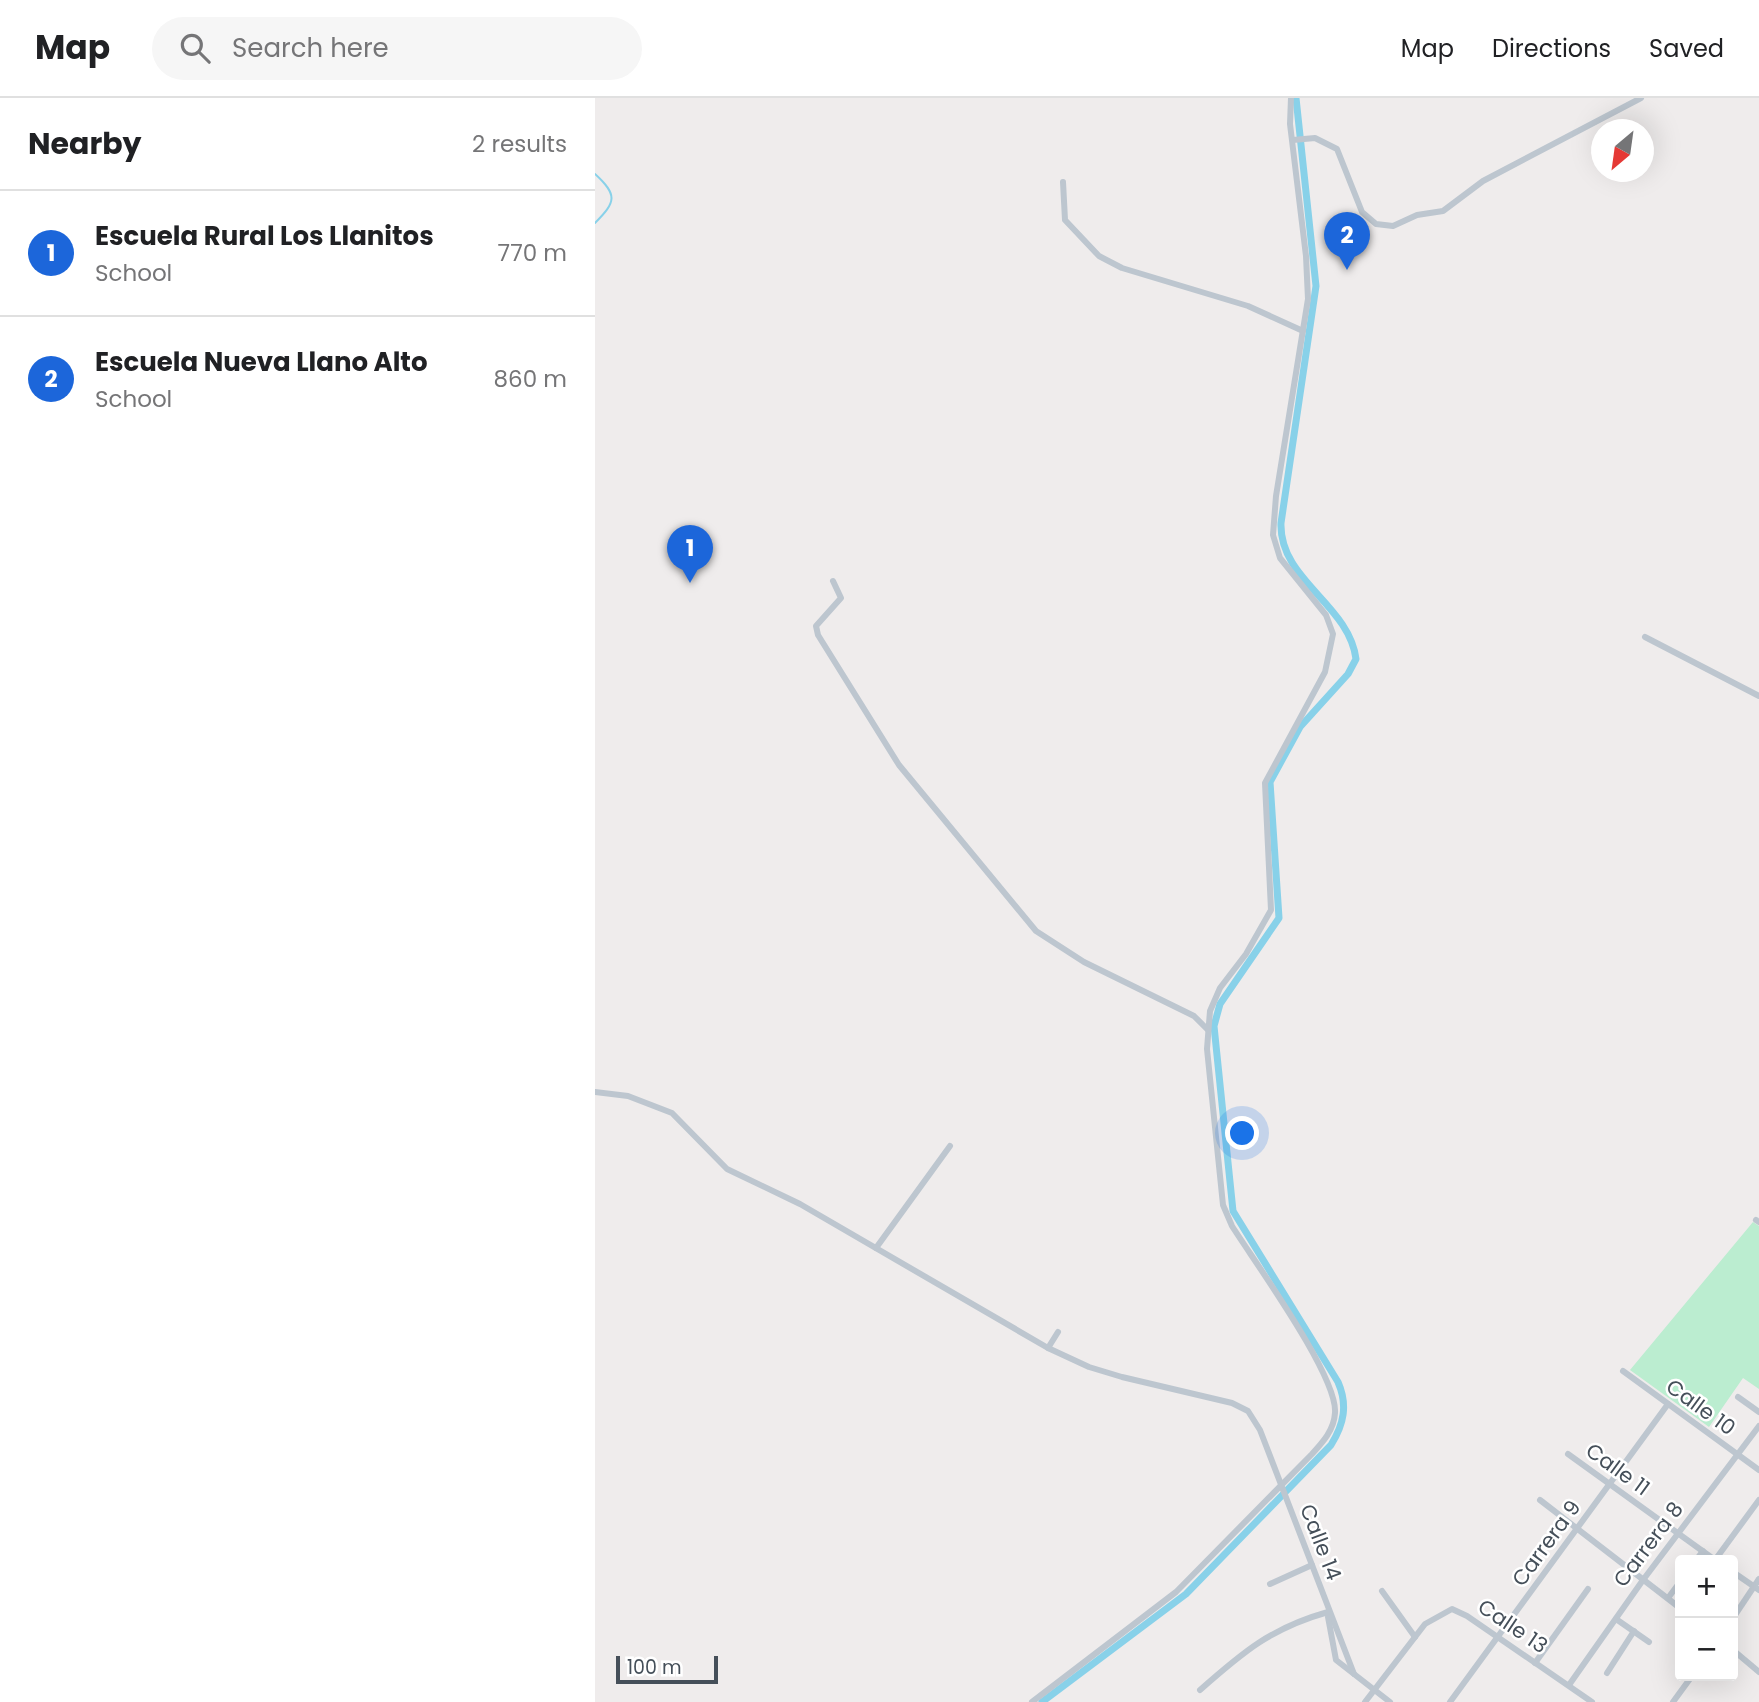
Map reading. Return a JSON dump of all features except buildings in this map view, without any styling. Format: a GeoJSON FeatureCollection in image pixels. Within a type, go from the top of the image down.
{"type":"FeatureCollection","features":[{"type":"Feature","properties":{"kind":"street"},"geometry":{"type":"LineString","coordinates":[[1032,1702],[1176,1592],[1324,1441],[1333,1424],[1335,1400],[1300,1331],[1232,1226],[1223,1205],[1207,1049],[1215,998],[1246,954],[1271,910],[1265,783],[1325,671],[1332,648],[1332,626],[1285,566],[1273,535],[1276,496],[1308,299],[1307,256],[1293,140],[1291,98]]}},
{"type":"Feature","properties":{"kind":"street"},"geometry":{"type":"LineString","coordinates":[[1293,140],[1315,138],[1337,149],[1362,212],[1376,224],[1393,226],[1417,215],[1446,209],[1483,181],[1641,98]]}},
{"type":"Feature","properties":{"kind":"street"},"geometry":{"type":"LineString","coordinates":[[1063,182],[1065,220],[1099,256],[1122,268],[1248,306],[1303,331]]}},
{"type":"Feature","properties":{"kind":"street"},"geometry":{"type":"LineString","coordinates":[[833,581],[841,598],[816,626],[818,635],[899,765],[1005,895],[1045,940],[1194,1016],[1208,1030]]}},
{"type":"Feature","properties":{"kind":"street"},"geometry":{"type":"LineString","coordinates":[[1645,637],[1759,696]]}},
{"type":"Feature","properties":{"kind":"street"},"geometry":{"type":"LineString","coordinates":[[595,1092],[628,1096],[672,1113],[727,1169],[800,1204],[1048,1348],[1058,1332]]}},
{"type":"Feature","properties":{"kind":"street"},"geometry":{"type":"LineString","coordinates":[[876,1248],[950,1146]]}},
{"type":"Feature","properties":{"kind":"street","name":"Calle 14"},"geometry":{"type":"LineString","coordinates":[[1048,1348],[1089,1367],[1232,1403],[1248,1411],[1260,1430],[1328,1612],[1355,1674]]}},
{"type":"Feature","properties":{"kind":"street","name":"Calle 10"},"geometry":{"type":"LineString","coordinates":[[1623,1371],[1759,1470]]}},
{"type":"Feature","properties":{"kind":"street"},"geometry":{"type":"LineString","coordinates":[[1738,1397],[1759,1412]]}},
{"type":"Feature","properties":{"kind":"street","name":"Carrera 9"},"geometry":{"type":"LineString","coordinates":[[1450,1702],[1668,1404]]}},
{"type":"Feature","properties":{"kind":"street","name":"Carrera 8"},"geometry":{"type":"LineString","coordinates":[[1569,1685],[1643,1580],[1759,1426]]}},
{"type":"Feature","properties":{"kind":"street","name":"Calle 11"},"geometry":{"type":"LineString","coordinates":[[1568,1454],[1708,1555]]}},
{"type":"Feature","properties":{"kind":"street"},"geometry":{"type":"LineString","coordinates":[[1540,1500],[1675,1604]]}},
{"type":"Feature","properties":{"kind":"street"},"geometry":{"type":"LineString","coordinates":[[1719,1555],[1759,1500]]}},
{"type":"Feature","properties":{"kind":"street"},"geometry":{"type":"LineString","coordinates":[[1700,1555],[1703,1551]]}},
{"type":"Feature","properties":{"kind":"street"},"geometry":{"type":"LineString","coordinates":[[1270,1584],[1312,1565]]}},
{"type":"Feature","properties":{"kind":"street"},"geometry":{"type":"LineString","coordinates":[[1738,1575],[1756,1588]]}},
{"type":"Feature","properties":{"kind":"street"},"geometry":{"type":"LineString","coordinates":[[1738,1611],[1756,1588],[1759,1579]]}},
{"type":"Feature","properties":{"kind":"street"},"geometry":{"type":"LineString","coordinates":[[1535,1663],[1588,1589]]}},
{"type":"Feature","properties":{"kind":"street"},"geometry":{"type":"LineString","coordinates":[[1668,1598],[1675,1589]]}},
{"type":"Feature","properties":{"kind":"street"},"geometry":{"type":"LineString","coordinates":[[1366,1702],[1415,1637],[1382,1591]]}},
{"type":"Feature","properties":{"kind":"street","name":"Calle 13"},"geometry":{"type":"LineString","coordinates":[[1415,1637],[1432,1618],[1452,1609],[1592,1702]]}},
{"type":"Feature","properties":{"kind":"street"},"geometry":{"type":"LineString","coordinates":[[1200,1690],[1269,1634],[1292,1622],[1328,1612]]}},
{"type":"Feature","properties":{"kind":"street","name":"Calle 14"},"geometry":{"type":"LineString","coordinates":[[1328,1612],[1336,1660],[1390,1702]]}},
{"type":"Feature","properties":{"kind":"street"},"geometry":{"type":"LineString","coordinates":[[1616,1619],[1649,1642]]}},
{"type":"Feature","properties":{"kind":"street"},"geometry":{"type":"LineString","coordinates":[[1607,1673],[1634,1632]]}},
{"type":"Feature","properties":{"kind":"street"},"geometry":{"type":"LineString","coordinates":[[1738,1654],[1759,1672]]}},
{"type":"Feature","properties":{"kind":"street"},"geometry":{"type":"LineString","coordinates":[[1674,1702],[1689,1681]]}},
{"type":"Feature","properties":{"kind":"green space"},"geometry":{"type":"Polygon","coordinates":[[[1753,1222],[1759,1226],[1759,1389],[1743,1378],[1709,1427],[1630,1370],[1753,1222]]]}},
{"type":"Feature","properties":{"kind":"waterway"},"geometry":{"type":"LineString","coordinates":[[1042,1702],[1186,1594],[1331,1445],[1343,1414],[1343,1399],[1338,1382],[1233,1211],[1214,1026],[1220,1004],[1279,918],[1270,782],[1300,727],[1348,674],[1356,659],[1351,640],[1341,623],[1302,577],[1283,543],[1281,523],[1316,286],[1296,98]]}},
{"type":"Feature","properties":{"kind":"waterway"},"geometry":{"type":"LineString","coordinates":[[595,174],[611,193],[610,204],[595,223]]}},
{"type":"Feature","properties":{"kind":"place","name":"Escuela Nueva Llano Alto"},"geometry":{"type":"Point","coordinates":[1347,270]}},
{"type":"Feature","properties":{"kind":"place","name":"Escuela Rural Los Llanitos"},"geometry":{"type":"Point","coordinates":[690,583]}}]}
